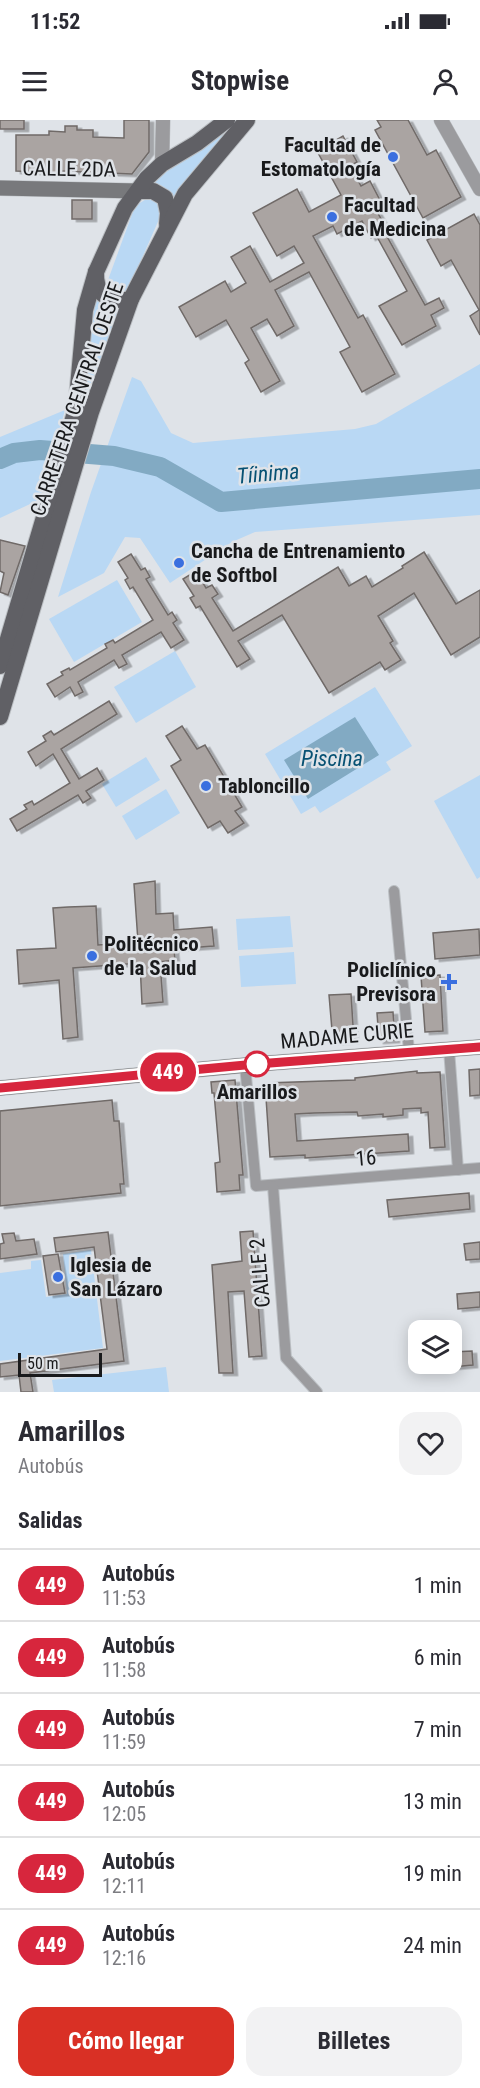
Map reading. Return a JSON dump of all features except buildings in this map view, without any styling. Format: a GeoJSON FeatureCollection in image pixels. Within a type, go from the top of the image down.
{"type":"FeatureCollection","features":[{"type":"Feature","properties":{"kind":"main road","name":"CARRETERA CENTRAL OESTE"},"geometry":{"type":"LineString","coordinates":[[84,411],[85,310],[96,272],[125,208],[147,178],[162,164],[197,143],[227,120]]}},
{"type":"Feature","properties":{"kind":"main road","name":"CARRETERA CENTRAL OESTE"},"geometry":{"type":"LineString","coordinates":[[0,717],[55,509],[84,411],[131,299],[185,194],[247,120]]}},
{"type":"Feature","properties":{"kind":"main road","name":"CALLE 2DA"},"geometry":{"type":"LineString","coordinates":[[0,188],[138,191]]}},
{"type":"Feature","properties":{"kind":"main road"},"geometry":{"type":"LineString","coordinates":[[138,191],[153,190],[165,198],[168,213],[166,228]]}},
{"type":"Feature","properties":{"kind":"main road"},"geometry":{"type":"LineString","coordinates":[[96,272],[98,289],[104,296],[112,300],[131,299]]}},
{"type":"Feature","properties":{"kind":"main road","name":"CARRETERA CENTRAL OESTE"},"geometry":{"type":"LineString","coordinates":[[0,666],[55,509]]}},
{"type":"Feature","properties":{"kind":"main road","name":"MADAME CURIE"},"geometry":{"type":"LineString","coordinates":[[1,1088],[245,1065],[480,1047]]}},
{"type":"Feature","properties":{"kind":"street"},"geometry":{"type":"LineString","coordinates":[[162,164],[163,120]]}},
{"type":"Feature","properties":{"kind":"street"},"geometry":{"type":"LineString","coordinates":[[441,120],[480,189]]}},
{"type":"Feature","properties":{"kind":"street"},"geometry":{"type":"LineString","coordinates":[[394,891],[409,1051]]}},
{"type":"Feature","properties":{"kind":"street"},"geometry":{"type":"LineString","coordinates":[[449,1049],[458,1170]]}},
{"type":"Feature","properties":{"kind":"street","name":"16"},"geometry":{"type":"LineString","coordinates":[[245,1065],[256,1186],[480,1168]]}},
{"type":"Feature","properties":{"kind":"street","name":"CALLE 2"},"geometry":{"type":"LineString","coordinates":[[273,1186],[286,1358],[317,1392]]}},
{"type":"Feature","properties":{"kind":"shaded area"},"geometry":{"type":"Polygon","coordinates":[[[234,120],[241,120],[173,202],[166,189],[152,182],[164,171],[234,120]]]}},
{"type":"Feature","properties":{"kind":"shaded area"},"geometry":{"type":"Polygon","coordinates":[[[148,198],[159,203],[160,217],[128,290],[121,293],[113,291],[108,280],[135,206],[148,198]]]}},
{"type":"Feature","properties":{"kind":"shaded area"},"geometry":{"type":"Polygon","coordinates":[[[97,297],[121,308],[85,397],[90,329],[97,297]]]}},
{"type":"Feature","properties":{"kind":"shaded area"},"geometry":{"type":"Polygon","coordinates":[[[480,364],[480,515],[255,532],[232,542],[170,583],[140,538],[125,537],[104,573],[58,597],[91,492],[132,377],[141,381],[171,433],[193,443],[355,429],[376,424],[480,364]]]}},
{"type":"Feature","properties":{"kind":"shaded area"},"geometry":{"type":"Polygon","coordinates":[[[65,410],[41,499],[0,518],[0,437],[65,410]]]}},
{"type":"Feature","properties":{"kind":"shaded area"},"geometry":{"type":"Polygon","coordinates":[[[117,580],[142,622],[74,662],[49,619],[117,580]]]}},
{"type":"Feature","properties":{"kind":"shaded area"},"geometry":{"type":"Polygon","coordinates":[[[175,651],[196,687],[136,723],[114,687],[175,651]]]}},
{"type":"Feature","properties":{"kind":"shaded area"},"geometry":{"type":"Polygon","coordinates":[[[375,687],[412,746],[386,762],[391,770],[320,813],[315,806],[301,814],[265,754],[375,687]]]}},
{"type":"Feature","properties":{"kind":"shaded area"},"geometry":{"type":"Polygon","coordinates":[[[146,757],[160,780],[116,807],[102,784],[146,757]]]}},
{"type":"Feature","properties":{"kind":"shaded area"},"geometry":{"type":"Polygon","coordinates":[[[480,775],[480,877],[477,879],[434,801],[480,775]]]}},
{"type":"Feature","properties":{"kind":"shaded area"},"geometry":{"type":"Polygon","coordinates":[[[166,789],[180,813],[136,840],[122,816],[166,789]]]}},
{"type":"Feature","properties":{"kind":"shaded area"},"geometry":{"type":"Polygon","coordinates":[[[290,916],[293,947],[238,950],[236,919],[290,916]]]}},
{"type":"Feature","properties":{"kind":"shaded area"},"geometry":{"type":"Polygon","coordinates":[[[294,952],[296,984],[241,987],[239,956],[294,952]]]}},
{"type":"Feature","properties":{"kind":"shaded area"},"geometry":{"type":"Polygon","coordinates":[[[91,1250],[103,1348],[0,1361],[0,1273],[31,1269],[31,1261],[41,1260],[46,1297],[67,1294],[63,1254],[91,1250]]]}},
{"type":"Feature","properties":{"kind":"shaded area"},"geometry":{"type":"Polygon","coordinates":[[[166,1367],[169,1392],[54,1392],[52,1380],[166,1367]]]}},
{"type":"Feature","properties":{"kind":"water","name":"Piscina"},"geometry":{"type":"Polygon","coordinates":[[[355,717],[379,755],[308,799],[284,760],[355,717]]]}},
{"type":"Feature","properties":{"kind":"waterway","name":"Tíinima"},"geometry":{"type":"LineString","coordinates":[[0,459],[14,453],[40,450],[114,456],[160,467],[221,502],[480,479]]}},
{"type":"Feature","properties":{"kind":"bus line","name":"449"},"geometry":{"type":"LineString","coordinates":[[0,1088],[409,1051],[480,1047]]}},
{"type":"Feature","properties":{"kind":"place","name":"Facultad de Estomatología"},"geometry":{"type":"Point","coordinates":[393,157]}},
{"type":"Feature","properties":{"kind":"place","name":"Facultad de Medicina"},"geometry":{"type":"Point","coordinates":[332,217]}},
{"type":"Feature","properties":{"kind":"place","name":"Cancha de Entrenamiento de Softbol"},"geometry":{"type":"Point","coordinates":[179,563]}},
{"type":"Feature","properties":{"kind":"place","name":"Tabloncillo"},"geometry":{"type":"Point","coordinates":[206,786]}},
{"type":"Feature","properties":{"kind":"place","name":"Politécnico de la Salud"},"geometry":{"type":"Point","coordinates":[92,956]}},
{"type":"Feature","properties":{"kind":"place","name":"Policlínico Previsora"},"geometry":{"type":"Point","coordinates":[449,982]}},
{"type":"Feature","properties":{"kind":"place","name":"Amarillos"},"geometry":{"type":"Point","coordinates":[257,1064]}},
{"type":"Feature","properties":{"kind":"place","name":"Iglesia de San Lázaro"},"geometry":{"type":"Point","coordinates":[58,1277]}}]}
